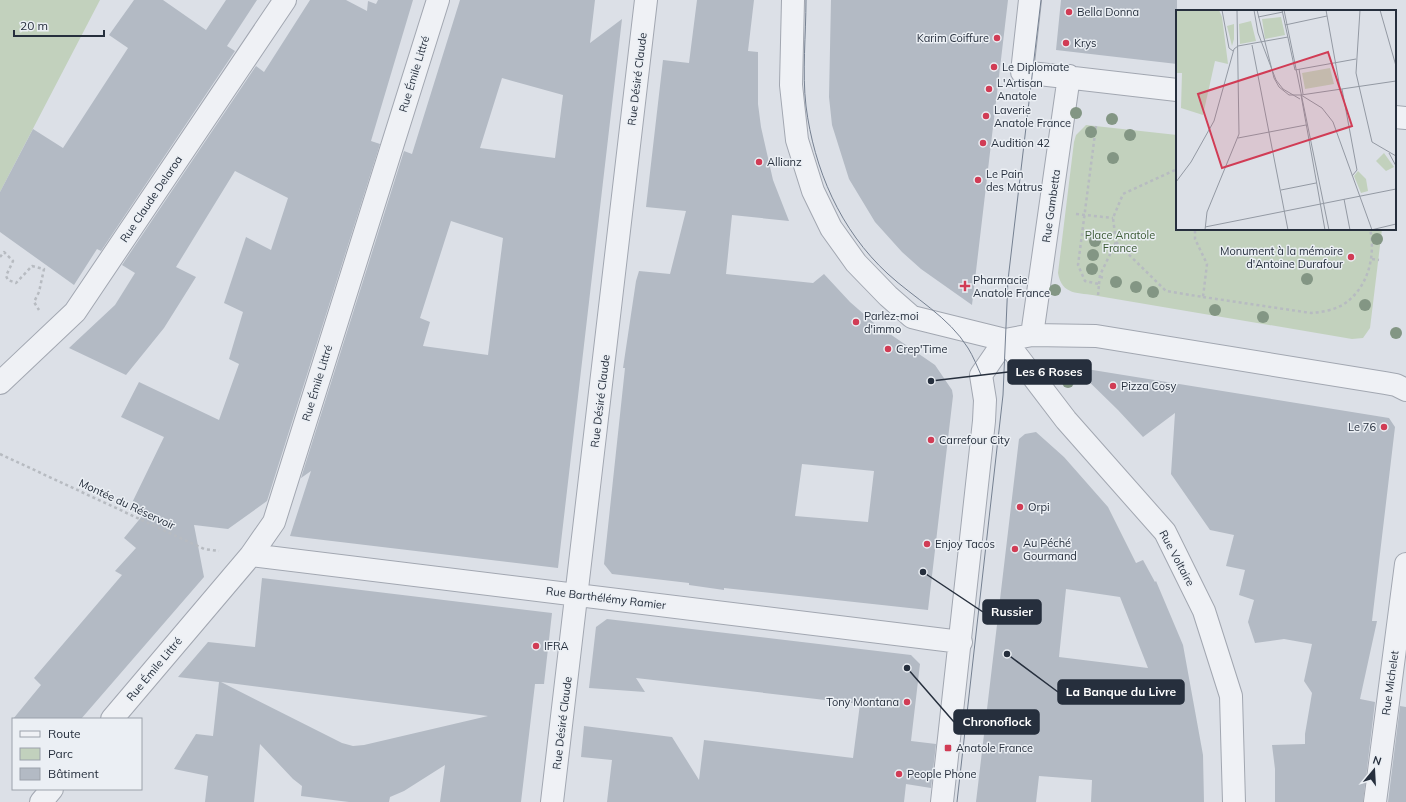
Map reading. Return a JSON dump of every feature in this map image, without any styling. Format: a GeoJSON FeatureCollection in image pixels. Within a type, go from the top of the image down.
{"type":"FeatureCollection","features":[{"type":"Feature","properties":{"kind":"street","name":"Rue Claude Delaroa"},"geometry":{"type":"LineString","coordinates":[[0,383],[75,312],[285,0]]}},
{"type":"Feature","properties":{"kind":"street","name":"Rue Émile Littré"},"geometry":{"type":"LineString","coordinates":[[113,718],[251,556],[274,522],[438,0]]}},
{"type":"Feature","properties":{"kind":"street","name":"Rue Désiré Claude"},"geometry":{"type":"LineString","coordinates":[[552,802],[646,0]]}},
{"type":"Feature","properties":{"kind":"street"},"geometry":{"type":"LineString","coordinates":[[793,0],[791,85],[797,140],[813,191],[831,228],[856,263],[888,296],[912,317],[1005,340],[1032,335],[1096,336],[1385,383],[1406,385]]}},
{"type":"Feature","properties":{"kind":"street"},"geometry":{"type":"LineString","coordinates":[[1030,0],[1022,72],[1069,76],[1176,90]]}},
{"type":"Feature","properties":{"kind":"street","name":"Rue Gambetta"},"geometry":{"type":"LineString","coordinates":[[1032,335],[1069,76]]}},
{"type":"Feature","properties":{"kind":"street"},"geometry":{"type":"LineString","coordinates":[[1396,117],[1406,118]]}},
{"type":"Feature","properties":{"kind":"street"},"geometry":{"type":"LineString","coordinates":[[942,802],[984,421],[985,400],[981,375],[1005,340]]}},
{"type":"Feature","properties":{"kind":"street","name":"Rue Voltaire"},"geometry":{"type":"LineString","coordinates":[[1005,340],[1066,420],[1165,532],[1201,604],[1231,696],[1234,802]]}},
{"type":"Feature","properties":{"kind":"street","name":"Rue Barthélémy Ramier"},"geometry":{"type":"LineString","coordinates":[[251,556],[960,642]]}},
{"type":"Feature","properties":{"kind":"street","name":"Rue Michelet"},"geometry":{"type":"LineString","coordinates":[[1374,802],[1406,564]]}},
{"type":"Feature","properties":{"kind":"street"},"geometry":{"type":"LineString","coordinates":[[41,802],[51,790]]}},
{"type":"Feature","properties":{"kind":"path"},"geometry":{"type":"LineString","coordinates":[[1096,126],[1078,265],[1085,281],[1099,284]]}},
{"type":"Feature","properties":{"kind":"path"},"geometry":{"type":"LineString","coordinates":[[1098,296],[1100,277],[1116,242],[1113,218],[1123,194],[1176,169]]}},
{"type":"Feature","properties":{"kind":"path"},"geometry":{"type":"LineString","coordinates":[[1084,215],[1113,218]]}},
{"type":"Feature","properties":{"kind":"path"},"geometry":{"type":"LineString","coordinates":[[1195,230],[1195,239],[1207,264],[1203,297]]}},
{"type":"Feature","properties":{"kind":"path"},"geometry":{"type":"LineString","coordinates":[[1116,242],[1166,291],[1311,313],[1326,311],[1343,305],[1358,292],[1365,282],[1372,259],[1370,230]]}},
{"type":"Feature","properties":{"kind":"path"},"geometry":{"type":"LineString","coordinates":[[0,257],[4,252],[13,261],[6,276],[8,280],[16,283],[32,266],[44,269],[39,292],[34,302],[37,307]]}},
{"type":"Feature","properties":{"kind":"path"},"geometry":{"type":"LineString","coordinates":[[1372,259],[1379,260]]}},
{"type":"Feature","properties":{"kind":"path"},"geometry":{"type":"LineString","coordinates":[[1100,277],[1106,278]]}},
{"type":"Feature","properties":{"kind":"path","name":"Montée du Réservoir"},"geometry":{"type":"LineString","coordinates":[[0,454],[204,549],[251,556]]}},
{"type":"Feature","properties":{"kind":"green space"},"geometry":{"type":"Polygon","coordinates":[[[0,0],[100,0],[0,192],[0,0]]]}},
{"type":"Feature","properties":{"kind":"green space","name":"Place Anatole France"},"geometry":{"type":"Polygon","coordinates":[[[1086,125],[1176,135],[1176,230],[1382,230],[1370,328],[1363,338],[1352,339],[1072,292],[1067,289],[1063,286],[1058,273],[1076,135],[1086,125]]]}},
{"type":"Feature","properties":{"kind":"building"},"geometry":{"type":"Polygon","coordinates":[[[134,0],[163,0],[206,30],[226,0],[257,0],[227,46],[235,51],[101,251],[97,249],[74,285],[0,232],[0,192],[33,129],[63,148],[128,48],[109,35],[134,0]]]}},
{"type":"Feature","properties":{"kind":"building"},"geometry":{"type":"Polygon","coordinates":[[[310,0],[346,0],[367,11],[368,1],[376,4],[378,0],[413,0],[371,141],[380,144],[267,501],[228,529],[194,525],[204,577],[82,718],[14,718],[41,685],[34,678],[122,575],[115,571],[136,548],[124,538],[143,515],[129,509],[164,437],[121,417],[139,382],[219,420],[239,364],[229,359],[243,312],[224,303],[246,237],[271,250],[288,198],[235,171],[176,267],[196,277],[164,328],[126,375],[69,348],[115,305],[135,273],[122,265],[256,66],[264,72],[310,0]]]}},
{"type":"Feature","properties":{"kind":"building"},"geometry":{"type":"Polygon","coordinates":[[[460,0],[595,0],[590,43],[622,19],[558,568],[290,536],[311,471],[301,478],[404,151],[412,154],[460,0]],[[502,78],[480,148],[555,158],[563,95],[502,78]],[[451,221],[420,318],[430,322],[423,346],[488,355],[503,238],[451,221]]]}},
{"type":"Feature","properties":{"kind":"building"},"geometry":{"type":"Polygon","coordinates":[[[697,0],[754,0],[748,51],[758,52],[758,104],[761,127],[773,180],[789,221],[732,215],[726,274],[813,283],[824,274],[850,302],[874,323],[935,365],[952,390],[953,396],[928,610],[724,588],[724,590],[689,585],[689,583],[612,574],[604,564],[625,368],[623,368],[636,281],[639,271],[670,274],[686,211],[646,207],[663,60],[689,63],[697,0]],[[802,464],[795,516],[868,522],[874,471],[802,464]]]}},
{"type":"Feature","properties":{"kind":"building"},"geometry":{"type":"Polygon","coordinates":[[[831,0],[1008,0],[972,305],[921,269],[902,252],[875,222],[849,179],[832,125],[829,97],[831,0]]]}},
{"type":"Feature","properties":{"kind":"building"},"geometry":{"type":"Polygon","coordinates":[[[1061,0],[1177,0],[1176,64],[1056,50],[1061,0]]]}},
{"type":"Feature","properties":{"kind":"building"},"geometry":{"type":"Polygon","coordinates":[[[1074,367],[1389,418],[1395,427],[1372,621],[1377,621],[1360,699],[1375,702],[1363,802],[1275,802],[1275,769],[1272,745],[1305,744],[1305,734],[1312,693],[1304,681],[1312,644],[1284,639],[1255,643],[1248,622],[1254,600],[1239,595],[1245,570],[1226,566],[1234,535],[1210,530],[1171,474],[1175,413],[1143,437],[1074,367]]]}},
{"type":"Feature","properties":{"kind":"building"},"geometry":{"type":"Polygon","coordinates":[[[1036,432],[1064,457],[1108,507],[1136,563],[1143,560],[1155,582],[1156,581],[1183,645],[1203,755],[1204,802],[1091,802],[1092,780],[1039,776],[1036,802],[976,802],[1019,439],[1025,434],[1036,432]],[[1066,589],[1059,657],[1148,668],[1120,597],[1066,589]]]}},
{"type":"Feature","properties":{"kind":"building"},"geometry":{"type":"Polygon","coordinates":[[[262,578],[552,613],[544,684],[535,684],[521,802],[440,802],[445,765],[404,791],[390,797],[389,802],[349,802],[301,796],[302,786],[293,779],[260,744],[254,802],[205,802],[208,776],[174,769],[196,734],[213,736],[219,682],[178,677],[208,642],[255,647],[262,578]],[[221,682],[342,743],[353,746],[364,745],[488,716],[221,682]]]}},
{"type":"Feature","properties":{"kind":"building"},"geometry":{"type":"Polygon","coordinates":[[[607,619],[911,655],[920,664],[911,741],[936,744],[931,788],[906,784],[904,802],[607,802],[612,760],[581,757],[584,726],[672,737],[699,780],[704,740],[853,758],[860,704],[636,678],[645,692],[589,688],[596,627],[607,619]]]}},
{"type":"Feature","properties":{"kind":"building"},"geometry":{"type":"Polygon","coordinates":[[[1400,706],[1406,707],[1406,802],[1388,802],[1400,706]]]}},
{"type":"Feature","properties":{"kind":"tram line"},"geometry":{"type":"LineString","coordinates":[[806,0],[804,67],[806,106],[815,153],[832,197],[843,218],[871,257],[898,283],[931,308],[951,327],[970,351],[981,375]]}},
{"type":"Feature","properties":{"kind":"tram line"},"geometry":{"type":"LineString","coordinates":[[957,802],[1003,395],[1008,280],[1041,0]]}},
{"type":"Feature","properties":{"kind":"place","name":"Bella Donna"},"geometry":{"type":"Point","coordinates":[1069,12]}},
{"type":"Feature","properties":{"kind":"place","name":"Karim Coiffure"},"geometry":{"type":"Point","coordinates":[997,38]}},
{"type":"Feature","properties":{"kind":"place","name":"Krys"},"geometry":{"type":"Point","coordinates":[1066,43]}},
{"type":"Feature","properties":{"kind":"place","name":"Le Diplomate"},"geometry":{"type":"Point","coordinates":[994,67]}},
{"type":"Feature","properties":{"kind":"place","name":"L'Artisan Anatole"},"geometry":{"type":"Point","coordinates":[989,89]}},
{"type":"Feature","properties":{"kind":"place","name":"Laverie Anatole France"},"geometry":{"type":"Point","coordinates":[986,116]}},
{"type":"Feature","properties":{"kind":"place","name":"Audition 42"},"geometry":{"type":"Point","coordinates":[983,143]}},
{"type":"Feature","properties":{"kind":"place","name":"Allianz"},"geometry":{"type":"Point","coordinates":[759,162]}},
{"type":"Feature","properties":{"kind":"place","name":"Le Pain des Matrus"},"geometry":{"type":"Point","coordinates":[978,180]}},
{"type":"Feature","properties":{"kind":"place","name":"Monument à la mémoire d'Antoine Durafour"},"geometry":{"type":"Point","coordinates":[1351,257]}},
{"type":"Feature","properties":{"kind":"place","name":"Pharmacie Anatole France"},"geometry":{"type":"Point","coordinates":[965,286]}},
{"type":"Feature","properties":{"kind":"place","name":"Parlez-moi d'immo"},"geometry":{"type":"Point","coordinates":[856,322]}},
{"type":"Feature","properties":{"kind":"place","name":"Crep'Time"},"geometry":{"type":"Point","coordinates":[888,349]}},
{"type":"Feature","properties":{"kind":"place","name":"Les 6 Roses"},"geometry":{"type":"Point","coordinates":[931,381]}},
{"type":"Feature","properties":{"kind":"place","name":"Pizza Cosy"},"geometry":{"type":"Point","coordinates":[1113,386]}},
{"type":"Feature","properties":{"kind":"place","name":"Le 76"},"geometry":{"type":"Point","coordinates":[1384,427]}},
{"type":"Feature","properties":{"kind":"place","name":"Carrefour City"},"geometry":{"type":"Point","coordinates":[931,440]}},
{"type":"Feature","properties":{"kind":"place","name":"Orpi"},"geometry":{"type":"Point","coordinates":[1020,507]}},
{"type":"Feature","properties":{"kind":"place","name":"Enjoy Tacos"},"geometry":{"type":"Point","coordinates":[927,544]}},
{"type":"Feature","properties":{"kind":"place","name":"Au Péché Gourmand"},"geometry":{"type":"Point","coordinates":[1015,549]}},
{"type":"Feature","properties":{"kind":"place","name":"Russier"},"geometry":{"type":"Point","coordinates":[923,572]}},
{"type":"Feature","properties":{"kind":"place","name":"IFRA"},"geometry":{"type":"Point","coordinates":[536,646]}},
{"type":"Feature","properties":{"kind":"place","name":"La Banque du Livre"},"geometry":{"type":"Point","coordinates":[1007,654]}},
{"type":"Feature","properties":{"kind":"place","name":"Chronoflock"},"geometry":{"type":"Point","coordinates":[907,668]}},
{"type":"Feature","properties":{"kind":"place","name":"Tony Montana"},"geometry":{"type":"Point","coordinates":[907,702]}},
{"type":"Feature","properties":{"kind":"place","name":"Anatole France"},"geometry":{"type":"Point","coordinates":[948,748]}},
{"type":"Feature","properties":{"kind":"place","name":"People Phone"},"geometry":{"type":"Point","coordinates":[899,774]}}]}
